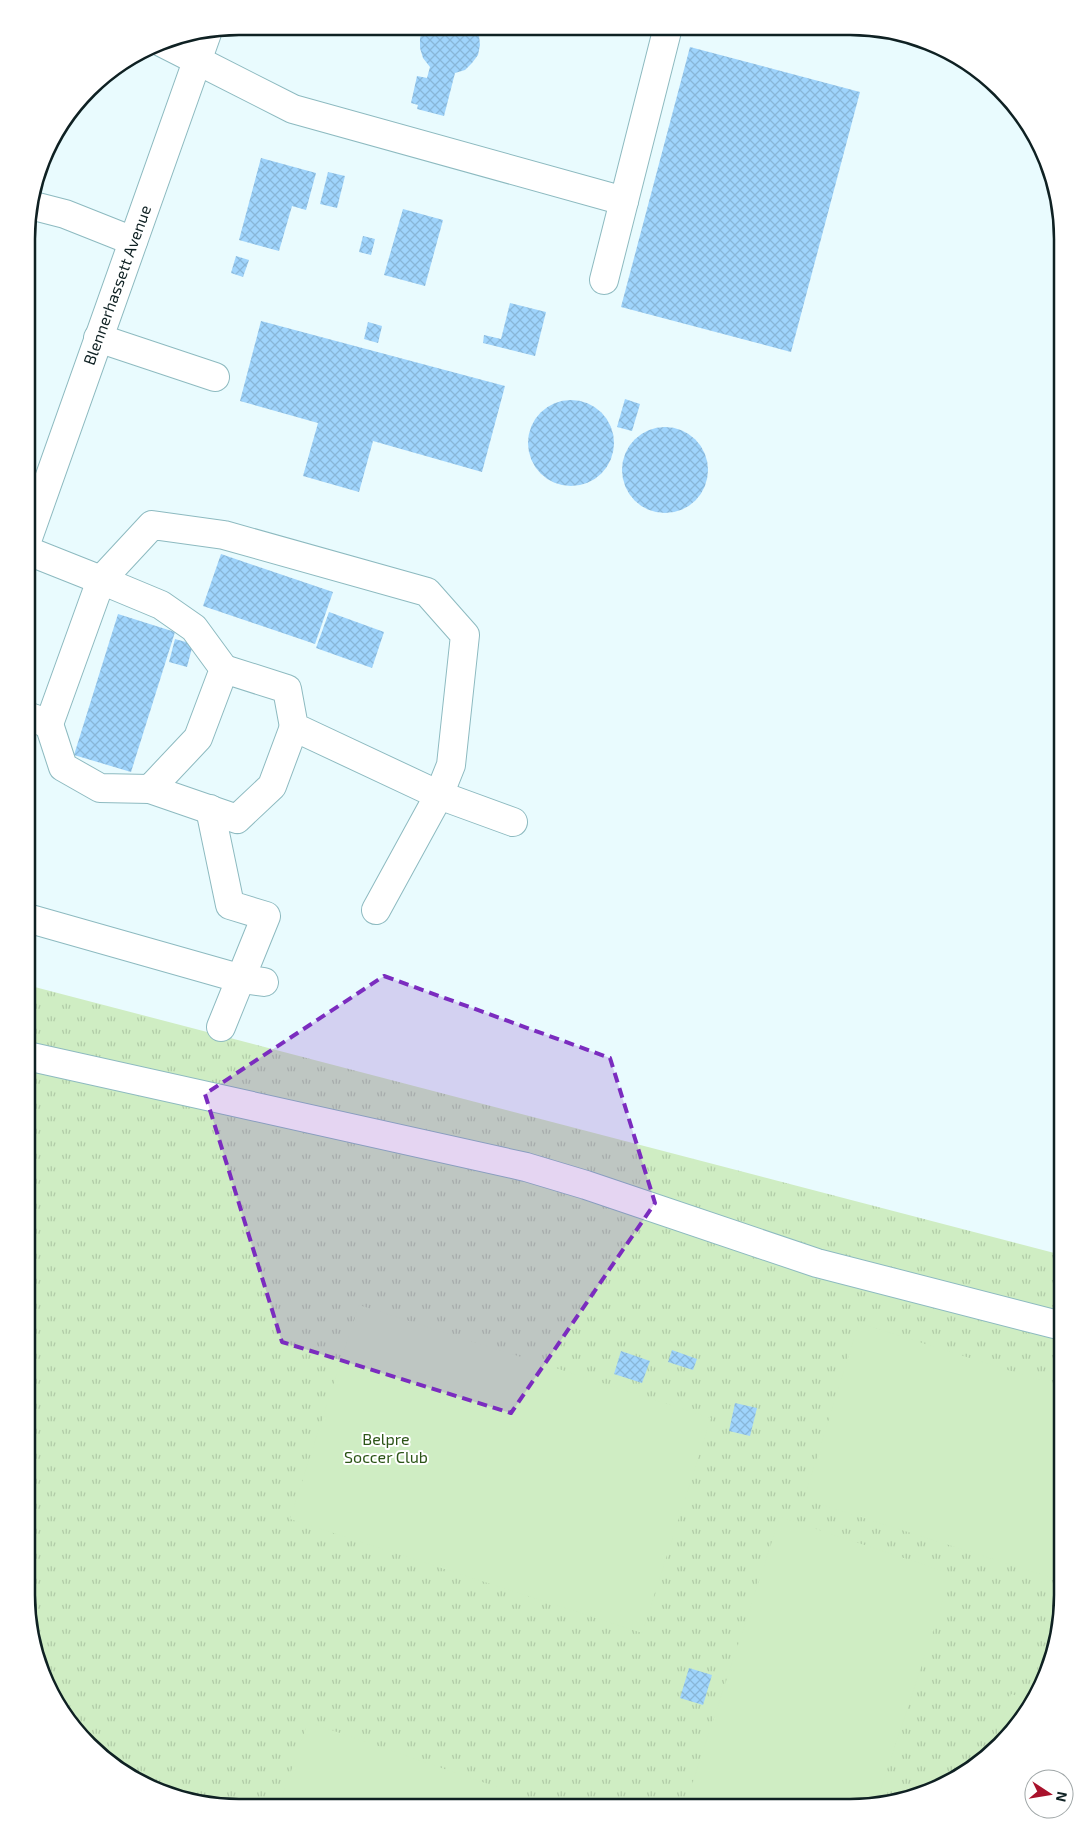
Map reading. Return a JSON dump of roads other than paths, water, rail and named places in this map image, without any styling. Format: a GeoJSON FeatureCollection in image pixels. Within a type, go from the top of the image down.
{"type":"FeatureCollection","features":[{"type":"Feature","properties":{"kind":"street"},"geometry":{"type":"LineString","coordinates":[[604,280],[666,35]]}},
{"type":"Feature","properties":{"kind":"street","name":"Blennerhassett Avenue"},"geometry":{"type":"LineString","coordinates":[[35,518],[205,38]]}},
{"type":"Feature","properties":{"kind":"street"},"geometry":{"type":"LineString","coordinates":[[171,47],[293,109],[624,201]]}},
{"type":"Feature","properties":{"kind":"street"},"geometry":{"type":"LineString","coordinates":[[38,207],[65,214],[133,241]]}},
{"type":"Feature","properties":{"kind":"street"},"geometry":{"type":"LineString","coordinates":[[98,338],[216,377]]}},
{"type":"Feature","properties":{"kind":"street"},"geometry":{"type":"LineString","coordinates":[[35,554],[101,580],[161,605],[194,628],[224,668],[287,689],[294,727],[272,786],[237,819],[150,788],[100,788],[63,767],[38,719],[101,580],[152,525],[224,535],[427,592],[465,635],[451,765],[439,795],[376,910]]}},
{"type":"Feature","properties":{"kind":"street"},"geometry":{"type":"LineString","coordinates":[[150,788],[198,738],[224,668]]}},
{"type":"Feature","properties":{"kind":"street"},"geometry":{"type":"LineString","coordinates":[[294,727],[439,795],[513,822]]}},
{"type":"Feature","properties":{"kind":"street"},"geometry":{"type":"LineString","coordinates":[[210,809],[230,905],[266,916],[253,980],[221,1027]]}},
{"type":"Feature","properties":{"kind":"street"},"geometry":{"type":"LineString","coordinates":[[35,920],[253,980]]}},
{"type":"Feature","properties":{"kind":"street"},"geometry":{"type":"LineString","coordinates":[[35,1058],[526,1167],[586,1185],[817,1263],[1054,1324]]}},
{"type":"Feature","properties":{"kind":"park label","name":"Belpre Soccer Club"},"geometry":{"type":"Point","coordinates":[386,1448]}}]}
